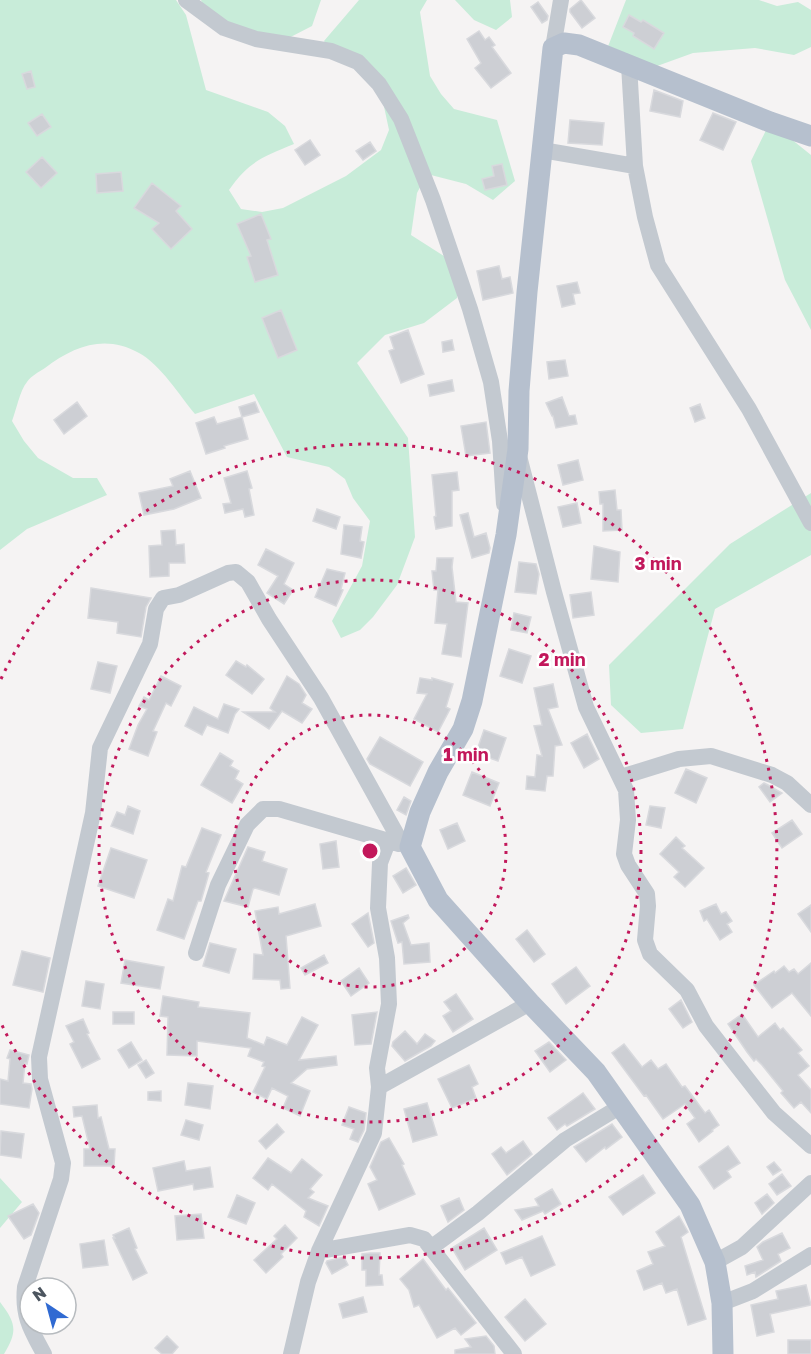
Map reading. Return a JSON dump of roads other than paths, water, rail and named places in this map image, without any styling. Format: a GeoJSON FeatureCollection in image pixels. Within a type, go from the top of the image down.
{"type":"FeatureCollection","features":[{"type":"Feature","properties":{"kind":"main road"},"geometry":{"type":"LineString","coordinates":[[723,1354],[722,1303],[716,1262],[690,1205],[596,1072],[530,1003],[438,900],[410,847],[420,812],[438,772],[462,729],[472,701],[506,535],[518,449],[519,391],[527,292],[553,48],[564,43],[579,45],[770,122],[811,136]]}},
{"type":"Feature","properties":{"kind":"street"},"geometry":{"type":"LineString","coordinates":[[186,0],[224,28],[256,39],[331,51],[358,62],[379,84],[402,119],[433,200],[470,309],[491,382],[500,441],[506,535]]}},
{"type":"Feature","properties":{"kind":"street"},"geometry":{"type":"LineString","coordinates":[[553,48],[561,0]]}},
{"type":"Feature","properties":{"kind":"street"},"geometry":{"type":"LineString","coordinates":[[629,64],[635,166],[658,266],[749,409],[811,523]]}},
{"type":"Feature","properties":{"kind":"street"},"geometry":{"type":"LineString","coordinates":[[543,150],[635,166]]}},
{"type":"Feature","properties":{"kind":"street"},"geometry":{"type":"LineString","coordinates":[[518,449],[586,707],[626,790],[628,820],[624,854],[628,865],[647,894],[645,940],[650,954],[687,990],[706,1026],[774,1113],[811,1146]]}},
{"type":"Feature","properties":{"kind":"street"},"geometry":{"type":"LineString","coordinates":[[44,1354],[28,1324],[23,1305],[25,1287],[61,1179],[63,1163],[40,1078],[39,1057],[93,813],[100,748],[150,644],[156,609],[163,598],[179,595],[228,573],[236,572],[242,575],[321,698],[398,837],[410,847]]}},
{"type":"Feature","properties":{"kind":"street"},"geometry":{"type":"LineString","coordinates":[[621,777],[679,759],[711,756],[772,775],[787,783],[811,806]]}},
{"type":"Feature","properties":{"kind":"street"},"geometry":{"type":"LineString","coordinates":[[196,953],[218,885],[248,825],[263,809],[279,809],[410,847]]}},
{"type":"Feature","properties":{"kind":"street"},"geometry":{"type":"LineString","coordinates":[[291,1354],[308,1282],[319,1251],[374,1133],[379,1087],[377,1068],[389,1004],[387,958],[378,909],[380,863],[388,842]]}},
{"type":"Feature","properties":{"kind":"street"},"geometry":{"type":"LineString","coordinates":[[379,1087],[530,1003]]}},
{"type":"Feature","properties":{"kind":"street"},"geometry":{"type":"LineString","coordinates":[[432,1247],[478,1213],[565,1140],[621,1106]]}},
{"type":"Feature","properties":{"kind":"street"},"geometry":{"type":"LineString","coordinates":[[716,1262],[742,1247],[811,1183]]}},
{"type":"Feature","properties":{"kind":"street"},"geometry":{"type":"LineString","coordinates":[[319,1251],[410,1234],[424,1239],[513,1354]]}},
{"type":"Feature","properties":{"kind":"street"},"geometry":{"type":"LineString","coordinates":[[722,1303],[753,1292],[811,1255]]}}]}
